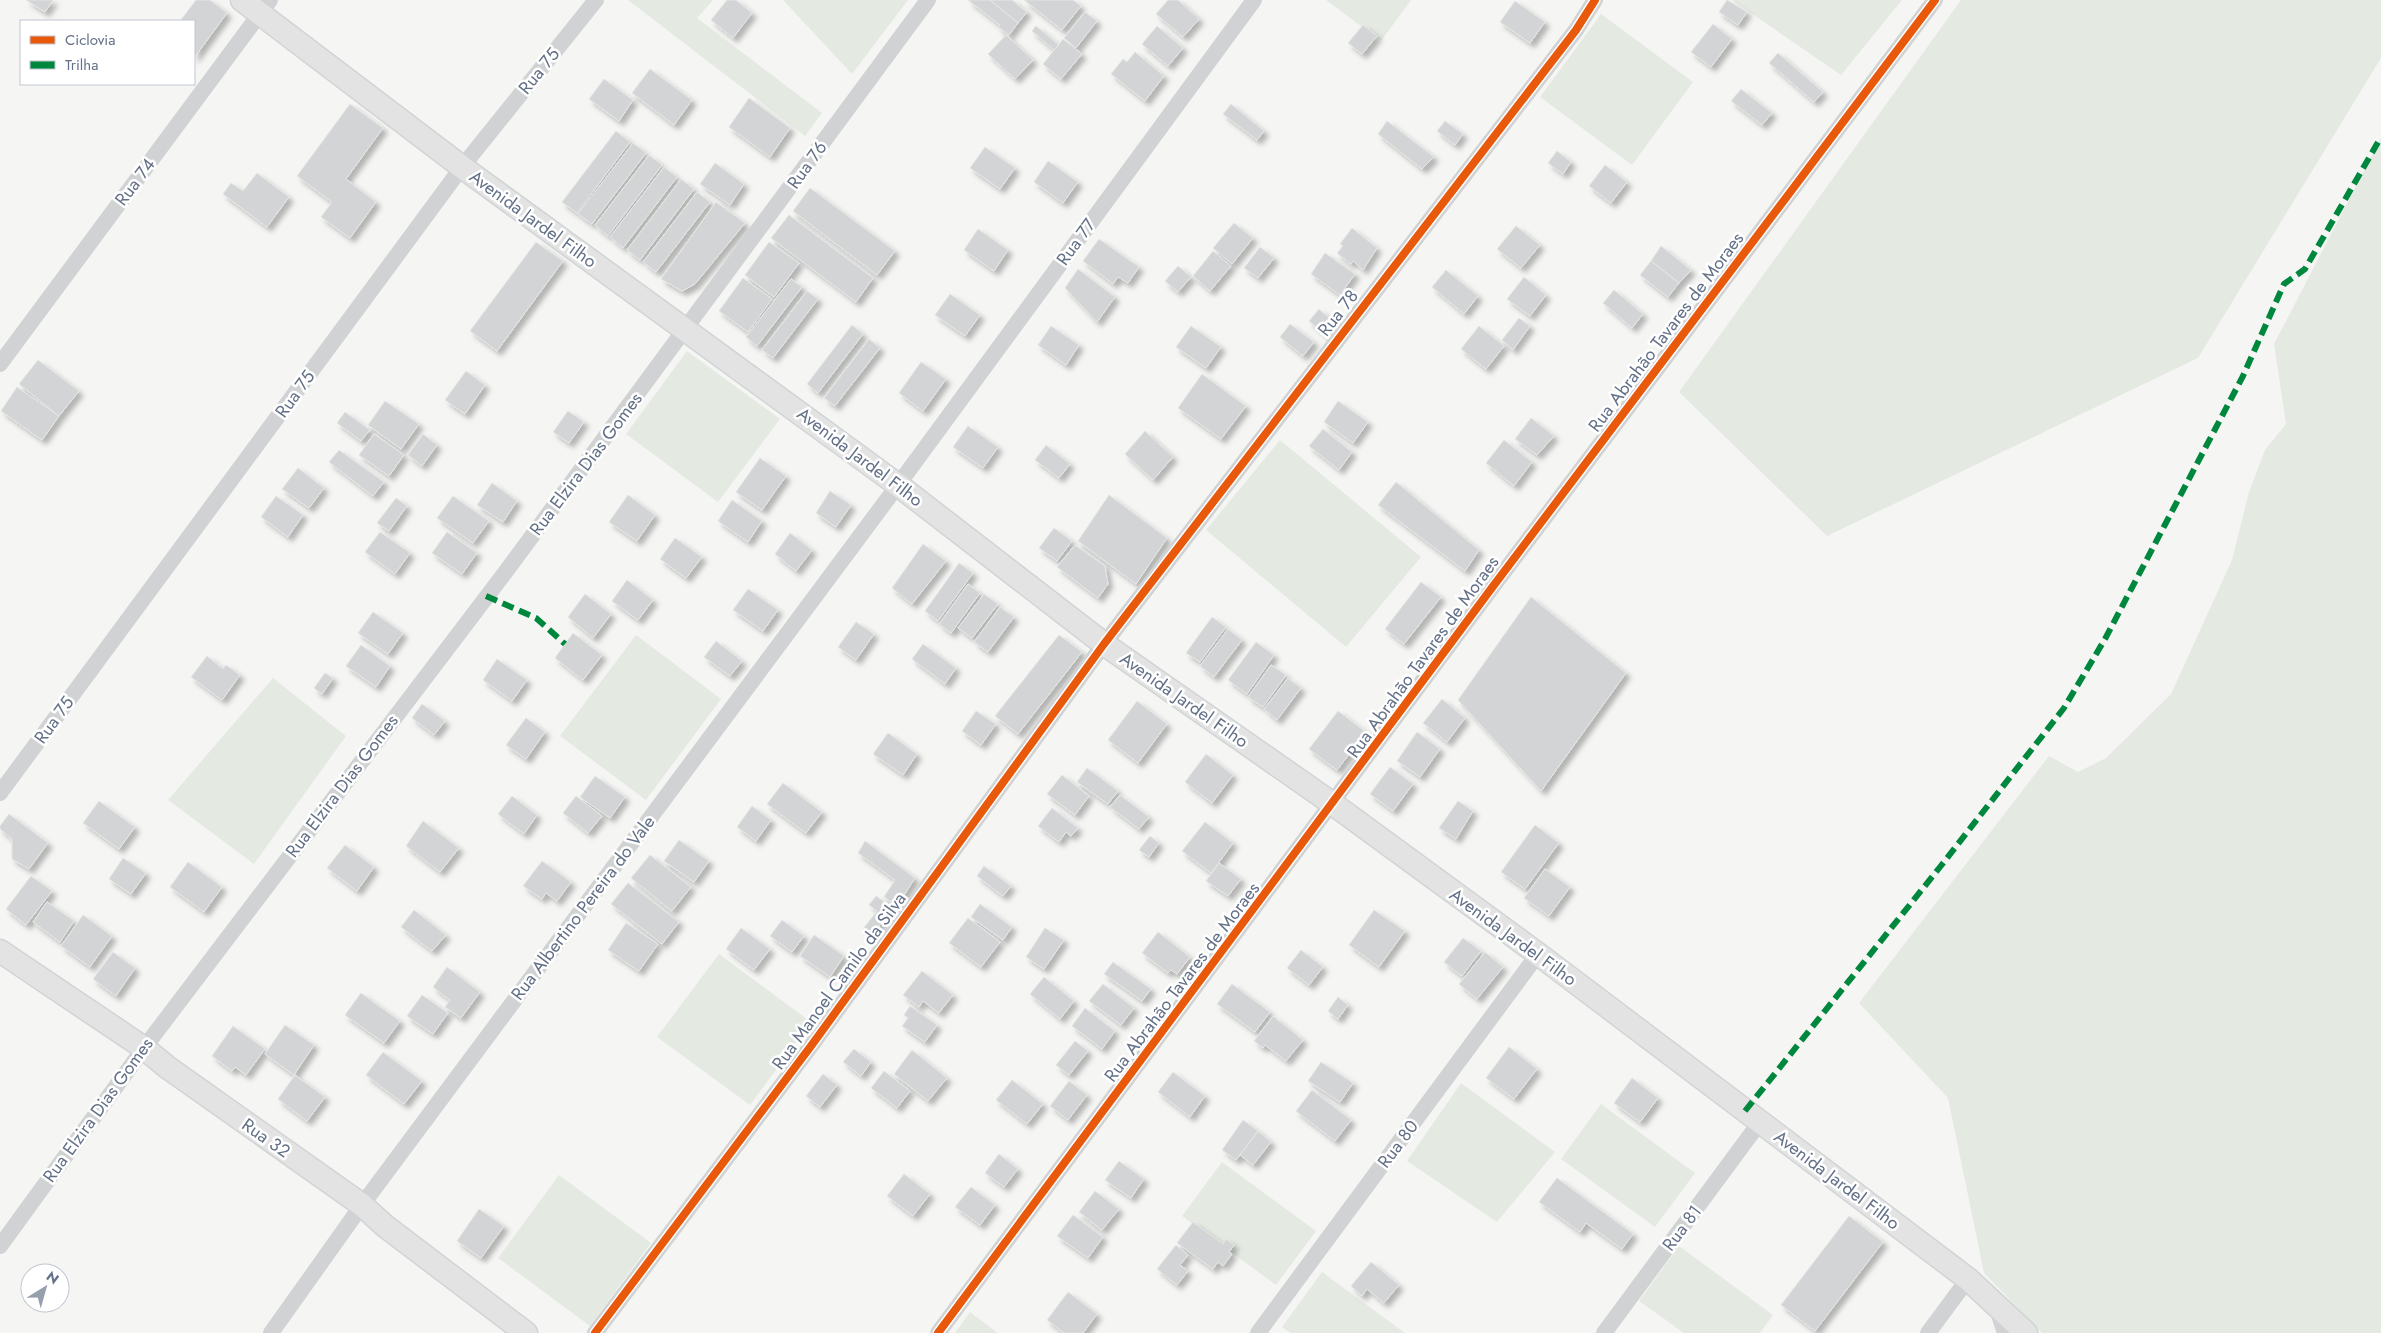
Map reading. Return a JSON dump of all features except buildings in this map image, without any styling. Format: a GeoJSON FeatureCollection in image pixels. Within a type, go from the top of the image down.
{"type":"FeatureCollection","features":[{"type":"Feature","properties":{"kind":"main road","name":"Avenida Jardel Filho"},"geometry":{"type":"LineString","coordinates":[[242,0],[266,7],[462,167],[898,485],[1104,644],[1333,804],[1538,954],[1968,1279],[2026,1333]]}},
{"type":"Feature","properties":{"kind":"main road","name":"Rua 32"},"geometry":{"type":"LineString","coordinates":[[0,951],[144,1048],[166,1068],[362,1205],[385,1226],[526,1333]]}},
{"type":"Feature","properties":{"kind":"street","name":"Rua 75"},"geometry":{"type":"LineString","coordinates":[[0,793],[462,167],[596,0]]}},
{"type":"Feature","properties":{"kind":"street","name":"Rua 76"},"geometry":{"type":"LineString","coordinates":[[686,329],[928,0]]}},
{"type":"Feature","properties":{"kind":"street","name":"Rua 77"},"geometry":{"type":"LineString","coordinates":[[898,485],[1254,0]]}},
{"type":"Feature","properties":{"kind":"street","name":"Rua 78"},"geometry":{"type":"LineString","coordinates":[[1104,644],[1576,30],[1595,0]]}},
{"type":"Feature","properties":{"kind":"street","name":"Rua Abrahão Tavares de Moraes"},"geometry":{"type":"LineString","coordinates":[[938,1333],[1491,589],[1935,0]]}},
{"type":"Feature","properties":{"kind":"street","name":"Rua 74"},"geometry":{"type":"LineString","coordinates":[[0,364],[266,7]]}},
{"type":"Feature","properties":{"kind":"street","name":"Rua Elzira Dias Gomes"},"geometry":{"type":"LineString","coordinates":[[0,1246],[144,1048],[507,570],[686,329]]}},
{"type":"Feature","properties":{"kind":"street","name":"Rua Albertino Pereira do Vale"},"geometry":{"type":"LineString","coordinates":[[271,1333],[362,1205],[898,485]]}},
{"type":"Feature","properties":{"kind":"street","name":"Rua Manoel Camilo da Silva"},"geometry":{"type":"LineString","coordinates":[[595,1333],[811,1046],[1104,644]]}},
{"type":"Feature","properties":{"kind":"street","name":"Rua 80"},"geometry":{"type":"LineString","coordinates":[[1258,1333],[1538,954]]}},
{"type":"Feature","properties":{"kind":"street","name":"Rua 81"},"geometry":{"type":"LineString","coordinates":[[1604,1333],[1760,1122]]}},
{"type":"Feature","properties":{"kind":"street"},"geometry":{"type":"LineString","coordinates":[[1928,1333],[1968,1279]]}},
{"type":"Feature","properties":{"kind":"street"},"geometry":{"type":"LineString","coordinates":[[1994,1302],[2005,1333]]}},
{"type":"Feature","properties":{"kind":"shaded area"},"geometry":{"type":"Polygon","coordinates":[[[628,0],[713,0],[697,18],[822,113],[805,136],[628,0]]]}},
{"type":"Feature","properties":{"kind":"shaded area"},"geometry":{"type":"Polygon","coordinates":[[[783,0],[908,0],[852,74],[783,0]]]}},
{"type":"Feature","properties":{"kind":"shaded area"},"geometry":{"type":"Polygon","coordinates":[[[1326,0],[1411,0],[1381,41],[1326,0]]]}},
{"type":"Feature","properties":{"kind":"shaded area"},"geometry":{"type":"Polygon","coordinates":[[[1732,0],[1902,0],[1841,75],[1732,0]]]}},
{"type":"Feature","properties":{"kind":"shaded area"},"geometry":{"type":"Polygon","coordinates":[[[1961,0],[2381,0],[2381,58],[2198,358],[1827,536],[1679,392],[1961,0]]]}},
{"type":"Feature","properties":{"kind":"shaded area"},"geometry":{"type":"Polygon","coordinates":[[[1601,14],[1693,82],[1632,165],[1540,97],[1601,14]]]}},
{"type":"Feature","properties":{"kind":"shaded area"},"geometry":{"type":"Polygon","coordinates":[[[2381,138],[2381,1333],[2042,1333],[1984,1273],[1948,1098],[1859,1003],[2049,756],[2078,772],[2106,758],[2171,694],[2232,560],[2249,492],[2265,450],[2286,424],[2274,344],[2381,138]]]}},
{"type":"Feature","properties":{"kind":"shaded area"},"geometry":{"type":"Polygon","coordinates":[[[687,351],[780,419],[718,502],[626,434],[687,351]]]}},
{"type":"Feature","properties":{"kind":"shaded area"},"geometry":{"type":"Polygon","coordinates":[[[1280,440],[1421,557],[1346,647],[1206,530],[1280,440]]]}},
{"type":"Feature","properties":{"kind":"shaded area"},"geometry":{"type":"Polygon","coordinates":[[[636,635],[721,699],[646,800],[560,736],[636,635]]]}},
{"type":"Feature","properties":{"kind":"shaded area"},"geometry":{"type":"Polygon","coordinates":[[[273,678],[346,736],[254,864],[168,800],[273,678]]]}},
{"type":"Feature","properties":{"kind":"shaded area"},"geometry":{"type":"Polygon","coordinates":[[[719,954],[811,1022],[750,1105],[657,1037],[719,954]]]}},
{"type":"Feature","properties":{"kind":"shaded area"},"geometry":{"type":"Polygon","coordinates":[[[1461,1083],[1555,1152],[1497,1222],[1407,1161],[1461,1083]]]}},
{"type":"Feature","properties":{"kind":"shaded area"},"geometry":{"type":"Polygon","coordinates":[[[1601,1104],[1695,1173],[1655,1227],[1561,1159],[1601,1104]]]}},
{"type":"Feature","properties":{"kind":"shaded area"},"geometry":{"type":"Polygon","coordinates":[[[1222,1162],[1316,1231],[1276,1285],[1182,1216],[1222,1162]]]}},
{"type":"Feature","properties":{"kind":"shaded area"},"geometry":{"type":"Polygon","coordinates":[[[559,1175],[651,1243],[590,1326],[498,1258],[559,1175]]]}},
{"type":"Feature","properties":{"kind":"shaded area"},"geometry":{"type":"Polygon","coordinates":[[[1679,1246],[1773,1315],[1760,1333],[1684,1333],[1639,1301],[1679,1246]]]}},
{"type":"Feature","properties":{"kind":"shaded area"},"geometry":{"type":"Polygon","coordinates":[[[1322,1272],[1405,1333],[1291,1333],[1282,1327],[1322,1272]]]}},
{"type":"Feature","properties":{"kind":"shaded area"},"geometry":{"type":"Polygon","coordinates":[[[970,1312],[998,1333],[955,1333],[970,1312]]]}},
{"type":"Feature","properties":{"kind":"marked path"},"geometry":{"type":"LineString","coordinates":[[1745,1111],[2064,708],[2105,639],[2243,376],[2284,284],[2305,269],[2381,137]]}},
{"type":"Feature","properties":{"kind":"marked path"},"geometry":{"type":"LineString","coordinates":[[486,596],[536,618],[565,644]]}},
{"type":"Feature","properties":{"kind":"cycle path"},"geometry":{"type":"LineString","coordinates":[[595,1333],[811,1046],[1104,644],[1576,30],[1595,0]]}},
{"type":"Feature","properties":{"kind":"cycle path"},"geometry":{"type":"LineString","coordinates":[[938,1333],[1491,589],[1935,0]]}}]}
